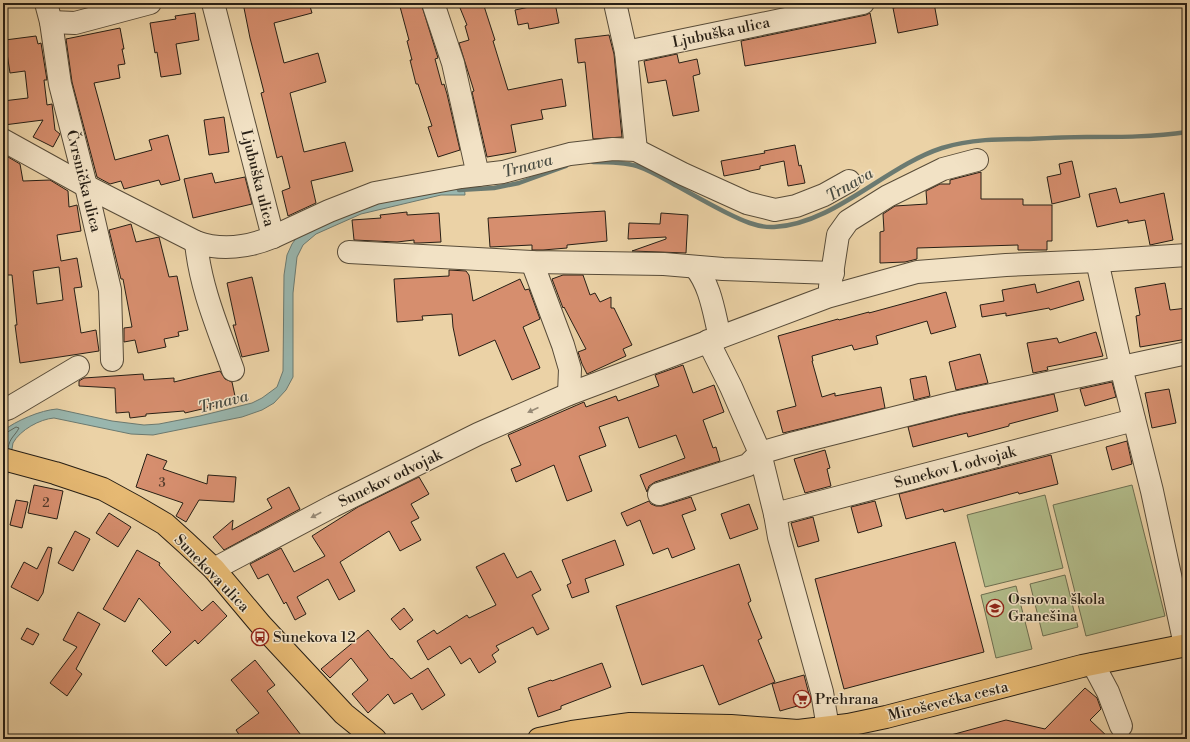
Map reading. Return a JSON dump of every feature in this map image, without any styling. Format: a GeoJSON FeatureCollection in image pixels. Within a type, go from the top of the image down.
{"type":"FeatureCollection","features":[{"type":"Feature","properties":{"kind":"main road","name":"Sunekova ulica"},"geometry":{"type":"LineString","coordinates":[[8,461],[82,481],[119,497],[164,524],[214,569],[261,624],[340,709],[375,739]]}},
{"type":"Feature","properties":{"kind":"main road","name":"Miroševečka cesta"},"geometry":{"type":"LineString","coordinates":[[539,739],[572,732],[630,724],[730,726],[831,734],[848,726],[1093,664],[1186,645]]}},
{"type":"Feature","properties":{"kind":"street"},"geometry":{"type":"LineString","coordinates":[[48,12],[75,23],[150,3]]}},
{"type":"Feature","properties":{"kind":"street","name":"Ljubuška ulica"},"geometry":{"type":"LineString","coordinates":[[213,3],[273,237],[329,211],[375,194],[461,177],[503,172],[570,154],[613,149],[636,150],[683,174],[747,203],[775,210],[796,206],[824,195],[849,181]]}},
{"type":"Feature","properties":{"kind":"street"},"geometry":{"type":"LineString","coordinates":[[433,3],[452,63],[478,175]]}},
{"type":"Feature","properties":{"kind":"street"},"geometry":{"type":"LineString","coordinates":[[615,3],[626,52],[636,150]]}},
{"type":"Feature","properties":{"kind":"street","name":"Ljubuška ulica"},"geometry":{"type":"LineString","coordinates":[[626,52],[863,3]]}},
{"type":"Feature","properties":{"kind":"street","name":"Čvrsnička ulica"},"geometry":{"type":"LineString","coordinates":[[48,12],[60,84],[86,186],[110,290],[112,360]]}},
{"type":"Feature","properties":{"kind":"street"},"geometry":{"type":"LineString","coordinates":[[3,140],[86,186],[196,242],[209,246],[230,247],[257,243],[273,237]]}},
{"type":"Feature","properties":{"kind":"street"},"geometry":{"type":"LineString","coordinates":[[827,297],[833,273],[838,235],[848,221],[888,196],[943,169],[977,160]]}},
{"type":"Feature","properties":{"kind":"street"},"geometry":{"type":"LineString","coordinates":[[196,242],[198,264],[203,286],[233,370]]}},
{"type":"Feature","properties":{"kind":"street"},"geometry":{"type":"LineString","coordinates":[[349,252],[532,262],[680,264],[695,267],[833,273]]}},
{"type":"Feature","properties":{"kind":"street"},"geometry":{"type":"LineString","coordinates":[[714,339],[827,297],[917,272],[1006,265],[1187,255]]}},
{"type":"Feature","properties":{"kind":"street"},"geometry":{"type":"LineString","coordinates":[[1097,261],[1121,367],[1152,492],[1186,645]]}},
{"type":"Feature","properties":{"kind":"street"},"geometry":{"type":"LineString","coordinates":[[532,262],[563,345],[570,369],[569,394]]}},
{"type":"Feature","properties":{"kind":"street"},"geometry":{"type":"LineString","coordinates":[[695,267],[703,276],[708,289],[714,339],[731,387],[760,453],[779,537],[822,692],[831,734]]}},
{"type":"Feature","properties":{"kind":"street","name":"Sunekov odvojak"},"geometry":{"type":"LineString","coordinates":[[214,569],[333,506],[478,434],[569,394],[714,339]]}},
{"type":"Feature","properties":{"kind":"street"},"geometry":{"type":"LineString","coordinates":[[659,494],[748,465],[760,453],[792,444],[954,403],[1187,353]]}},
{"type":"Feature","properties":{"kind":"street"},"geometry":{"type":"LineString","coordinates":[[3,410],[9,408],[78,367]]}},
{"type":"Feature","properties":{"kind":"street","name":"Sunekov I. odvojak"},"geometry":{"type":"LineString","coordinates":[[775,514],[1134,420]]}},
{"type":"Feature","properties":{"kind":"street"},"geometry":{"type":"LineString","coordinates":[[1093,664],[1108,692],[1121,726]]}},
{"type":"Feature","properties":{"kind":"green space"},"geometry":{"type":"Polygon","coordinates":[[[1132,485],[1165,616],[1086,636],[1053,505],[1132,485]]]}},
{"type":"Feature","properties":{"kind":"green space"},"geometry":{"type":"Polygon","coordinates":[[[1045,495],[1063,568],[985,587],[967,515],[1045,495]]]}},
{"type":"Feature","properties":{"kind":"green space"},"geometry":{"type":"Polygon","coordinates":[[[1065,575],[1078,627],[1043,636],[1030,584],[1065,575]]]}},
{"type":"Feature","properties":{"kind":"green space"},"geometry":{"type":"Polygon","coordinates":[[[1016,586],[1032,649],[996,658],[981,595],[1016,586]]]}},
{"type":"Feature","properties":{"kind":"water"},"geometry":{"type":"Polygon","coordinates":[[[464,182],[465,195],[441,195],[361,214],[316,234],[303,245],[297,257],[293,293],[293,377],[286,390],[274,403],[262,410],[242,417],[153,435],[131,434],[54,418],[43,420],[25,430],[13,443],[5,490],[3,493],[3,431],[14,423],[36,414],[57,409],[112,421],[144,425],[159,424],[200,416],[252,403],[262,398],[277,387],[283,371],[284,275],[287,255],[292,244],[300,233],[346,209],[464,182]]]}},
{"type":"Feature","properties":{"kind":"building"},"geometry":{"type":"Polygon","coordinates":[[[243,3],[309,3],[312,13],[274,23],[284,63],[318,53],[326,82],[290,93],[304,152],[345,142],[353,171],[311,181],[316,203],[288,216],[282,191],[290,188],[282,156],[277,158],[261,93],[264,92],[250,38],[243,3]]]}},
{"type":"Feature","properties":{"kind":"building"},"geometry":{"type":"Polygon","coordinates":[[[399,3],[421,3],[438,58],[435,59],[442,85],[444,84],[447,94],[460,150],[438,157],[428,127],[432,126],[418,84],[416,84],[410,60],[412,60],[407,41],[409,40],[399,3]]]}},
{"type":"Feature","properties":{"kind":"building"},"geometry":{"type":"Polygon","coordinates":[[[458,3],[483,3],[495,40],[493,41],[508,90],[562,79],[566,106],[541,110],[543,119],[511,125],[516,152],[487,157],[472,92],[474,91],[459,43],[469,40],[465,26],[467,25],[458,3]]]}},
{"type":"Feature","properties":{"kind":"building"},"geometry":{"type":"Polygon","coordinates":[[[548,3],[555,3],[559,23],[529,29],[528,23],[518,25],[515,10],[548,3]]]}},
{"type":"Feature","properties":{"kind":"building"},"geometry":{"type":"Polygon","coordinates":[[[920,3],[934,3],[938,25],[898,33],[893,8],[920,3]]]}},
{"type":"Feature","properties":{"kind":"building"},"geometry":{"type":"Polygon","coordinates":[[[195,13],[199,40],[176,44],[181,74],[161,77],[150,23],[176,19],[175,16],[195,13]]]}},
{"type":"Feature","properties":{"kind":"building"},"geometry":{"type":"Polygon","coordinates":[[[870,13],[876,43],[745,66],[741,41],[870,13]]]}},
{"type":"Feature","properties":{"kind":"building"},"geometry":{"type":"Polygon","coordinates":[[[120,28],[125,64],[118,65],[120,78],[94,83],[115,160],[152,150],[149,140],[168,135],[180,180],[161,185],[159,180],[124,189],[121,181],[110,184],[97,177],[72,82],[66,39],[120,28]]]}},
{"type":"Feature","properties":{"kind":"building"},"geometry":{"type":"Polygon","coordinates":[[[609,35],[614,54],[622,137],[593,139],[585,62],[578,63],[575,39],[609,35]]]}},
{"type":"Feature","properties":{"kind":"building"},"geometry":{"type":"Polygon","coordinates":[[[36,36],[38,44],[41,43],[47,80],[44,80],[47,105],[52,104],[55,130],[60,134],[53,147],[33,137],[43,120],[4,125],[3,101],[28,98],[25,71],[10,73],[5,40],[36,36]]]}},
{"type":"Feature","properties":{"kind":"building"},"geometry":{"type":"Polygon","coordinates":[[[677,54],[679,63],[697,59],[700,74],[693,76],[699,111],[673,116],[666,80],[648,83],[644,61],[677,54]]]}},
{"type":"Feature","properties":{"kind":"building"},"geometry":{"type":"Polygon","coordinates":[[[224,117],[229,152],[209,155],[204,120],[224,117]]]}},
{"type":"Feature","properties":{"kind":"building"},"geometry":{"type":"Polygon","coordinates":[[[795,145],[799,166],[801,165],[805,183],[788,186],[784,161],[760,166],[760,169],[724,176],[721,161],[765,153],[764,151],[795,145]]]}},
{"type":"Feature","properties":{"kind":"building"},"geometry":{"type":"Polygon","coordinates":[[[3,154],[20,164],[23,181],[50,180],[68,191],[69,207],[77,205],[81,231],[57,235],[61,261],[77,258],[82,287],[74,288],[81,333],[96,330],[99,351],[20,363],[15,325],[17,325],[12,275],[7,275],[4,249],[7,248],[3,225],[3,154]],[[59,267],[33,271],[37,304],[63,300],[59,267]]]}},
{"type":"Feature","properties":{"kind":"building"},"geometry":{"type":"Polygon","coordinates":[[[1072,161],[1080,197],[1052,204],[1047,177],[1061,174],[1059,164],[1072,161]]]}},
{"type":"Feature","properties":{"kind":"building"},"geometry":{"type":"Polygon","coordinates":[[[981,172],[981,199],[1023,199],[1023,205],[1052,205],[1052,241],[1047,241],[1047,250],[1018,250],[1018,245],[917,248],[917,259],[905,262],[880,263],[880,232],[884,231],[883,214],[895,206],[927,204],[926,191],[940,184],[950,184],[950,180],[981,172]]]}},
{"type":"Feature","properties":{"kind":"building"},"geometry":{"type":"Polygon","coordinates":[[[212,173],[215,183],[245,177],[252,204],[193,218],[184,179],[212,173]]]}},
{"type":"Feature","properties":{"kind":"building"},"geometry":{"type":"Polygon","coordinates":[[[1116,188],[1120,203],[1164,193],[1173,240],[1150,245],[1145,220],[1128,223],[1128,220],[1097,227],[1089,194],[1116,188]]]}},
{"type":"Feature","properties":{"kind":"building"},"geometry":{"type":"Polygon","coordinates":[[[605,211],[607,241],[567,245],[567,248],[543,250],[532,250],[532,245],[490,247],[488,218],[605,211]]]}},
{"type":"Feature","properties":{"kind":"building"},"geometry":{"type":"Polygon","coordinates":[[[407,212],[407,215],[439,213],[441,242],[414,243],[414,240],[397,242],[354,240],[352,220],[381,218],[380,215],[407,212]]]}},
{"type":"Feature","properties":{"kind":"building"},"geometry":{"type":"Polygon","coordinates":[[[661,213],[688,215],[686,253],[632,251],[666,239],[666,237],[628,239],[629,223],[660,224],[661,213]]]}},
{"type":"Feature","properties":{"kind":"building"},"geometry":{"type":"Polygon","coordinates":[[[131,224],[136,242],[159,237],[169,277],[177,276],[188,330],[178,332],[179,336],[164,339],[166,347],[138,353],[135,340],[124,342],[124,328],[132,327],[123,279],[121,279],[109,230],[131,224]]]}},
{"type":"Feature","properties":{"kind":"building"},"geometry":{"type":"Polygon","coordinates":[[[449,270],[466,271],[469,275],[473,301],[520,279],[525,290],[529,289],[540,319],[523,327],[540,368],[512,380],[495,340],[459,356],[452,314],[422,316],[423,320],[397,322],[394,279],[449,276],[449,270]]]}},
{"type":"Feature","properties":{"kind":"building"},"geometry":{"type":"Polygon","coordinates":[[[563,275],[583,275],[590,295],[595,293],[600,302],[611,297],[611,308],[614,308],[632,345],[623,349],[626,356],[587,374],[578,352],[586,349],[564,307],[563,308],[552,279],[563,275]]]}},
{"type":"Feature","properties":{"kind":"building"},"geometry":{"type":"Polygon","coordinates":[[[252,277],[269,351],[242,357],[233,325],[236,325],[227,283],[252,277]]]}},
{"type":"Feature","properties":{"kind":"building"},"geometry":{"type":"Polygon","coordinates":[[[1079,281],[1084,300],[1050,310],[1049,308],[1006,316],[1006,313],[982,317],[980,305],[1004,301],[1002,290],[1035,284],[1037,293],[1079,281]]]}},
{"type":"Feature","properties":{"kind":"building"},"geometry":{"type":"Polygon","coordinates":[[[1165,283],[1170,310],[1187,308],[1187,339],[1140,347],[1136,316],[1140,315],[1135,288],[1165,283]]]}},
{"type":"Feature","properties":{"kind":"building"},"geometry":{"type":"Polygon","coordinates":[[[946,292],[956,327],[931,334],[927,321],[876,336],[878,344],[854,350],[852,345],[812,356],[822,397],[835,393],[835,396],[881,387],[885,408],[783,433],[777,411],[796,406],[778,336],[838,319],[869,313],[946,292]]]}},
{"type":"Feature","properties":{"kind":"building"},"geometry":{"type":"Polygon","coordinates":[[[1096,332],[1103,356],[1047,367],[1048,370],[1033,373],[1027,343],[1057,338],[1059,343],[1096,332]]]}},
{"type":"Feature","properties":{"kind":"building"},"geometry":{"type":"Polygon","coordinates":[[[980,354],[988,383],[956,390],[949,362],[980,354]]]}},
{"type":"Feature","properties":{"kind":"building"},"geometry":{"type":"Polygon","coordinates":[[[683,365],[693,393],[714,385],[724,412],[703,420],[713,448],[716,447],[720,461],[655,482],[649,486],[647,492],[640,475],[685,458],[676,435],[639,448],[628,417],[599,427],[606,446],[579,456],[592,491],[567,501],[554,465],[516,482],[511,469],[521,465],[508,435],[584,402],[586,407],[616,396],[618,401],[659,386],[655,375],[683,365]]]}},
{"type":"Feature","properties":{"kind":"building"},"geometry":{"type":"Polygon","coordinates":[[[220,371],[225,379],[232,382],[236,401],[185,413],[184,411],[146,414],[146,416],[130,418],[129,412],[116,413],[115,388],[79,386],[79,381],[84,378],[143,374],[144,380],[174,378],[174,382],[220,371]]]}},
{"type":"Feature","properties":{"kind":"building"},"geometry":{"type":"Polygon","coordinates":[[[926,376],[930,396],[914,400],[910,379],[926,376]]]}},
{"type":"Feature","properties":{"kind":"building"},"geometry":{"type":"Polygon","coordinates":[[[1112,382],[1116,397],[1085,406],[1080,389],[1112,382]]]}},
{"type":"Feature","properties":{"kind":"building"},"geometry":{"type":"Polygon","coordinates":[[[1169,389],[1176,423],[1152,428],[1145,393],[1169,389]]]}},
{"type":"Feature","properties":{"kind":"building"},"geometry":{"type":"Polygon","coordinates":[[[1054,394],[1058,411],[968,437],[967,433],[913,447],[908,427],[1054,394]]]}},
{"type":"Feature","properties":{"kind":"building"},"geometry":{"type":"Polygon","coordinates":[[[1127,441],[1132,464],[1112,470],[1106,447],[1127,441]]]}},
{"type":"Feature","properties":{"kind":"building"},"geometry":{"type":"Polygon","coordinates":[[[825,450],[830,468],[827,469],[831,486],[805,493],[794,459],[825,450]]]}},
{"type":"Feature","properties":{"kind":"building"},"geometry":{"type":"Polygon","coordinates":[[[147,454],[167,461],[163,469],[207,484],[208,475],[236,477],[234,502],[199,500],[186,522],[176,516],[183,503],[136,487],[147,454]]]}},
{"type":"Feature","properties":{"kind":"building"},"geometry":{"type":"Polygon","coordinates":[[[1051,455],[1058,484],[1019,494],[1018,492],[944,512],[943,509],[906,519],[899,494],[1051,455]]]}},
{"type":"Feature","properties":{"kind":"building"},"geometry":{"type":"Polygon","coordinates":[[[419,477],[429,494],[411,504],[419,518],[411,522],[421,540],[400,551],[389,531],[340,562],[355,591],[339,600],[328,579],[297,597],[306,614],[295,620],[286,602],[284,604],[268,574],[258,579],[250,564],[281,548],[294,572],[325,556],[312,536],[358,507],[419,477]]]}},
{"type":"Feature","properties":{"kind":"building"},"geometry":{"type":"Polygon","coordinates":[[[34,485],[63,491],[57,519],[28,513],[34,485]]]}},
{"type":"Feature","properties":{"kind":"building"},"geometry":{"type":"Polygon","coordinates":[[[289,487],[300,509],[224,550],[213,537],[233,520],[232,530],[272,508],[267,499],[289,487]]]}},
{"type":"Feature","properties":{"kind":"building"},"geometry":{"type":"Polygon","coordinates":[[[691,497],[696,510],[682,515],[695,549],[672,558],[668,548],[653,554],[640,520],[627,526],[621,513],[649,501],[651,504],[656,506],[662,506],[691,497]]]}},
{"type":"Feature","properties":{"kind":"building"},"geometry":{"type":"Polygon","coordinates":[[[16,500],[28,502],[22,528],[10,525],[16,500]]]}},
{"type":"Feature","properties":{"kind":"building"},"geometry":{"type":"Polygon","coordinates":[[[875,501],[882,526],[858,533],[851,507],[875,501]]]}},
{"type":"Feature","properties":{"kind":"building"},"geometry":{"type":"Polygon","coordinates":[[[749,504],[758,529],[730,539],[721,514],[749,504]]]}},
{"type":"Feature","properties":{"kind":"building"},"geometry":{"type":"Polygon","coordinates":[[[109,513],[131,527],[118,547],[96,533],[109,513]]]}},
{"type":"Feature","properties":{"kind":"building"},"geometry":{"type":"Polygon","coordinates":[[[813,517],[819,541],[798,547],[791,523],[813,517]]]}},
{"type":"Feature","properties":{"kind":"building"},"geometry":{"type":"Polygon","coordinates":[[[75,531],[90,539],[73,571],[58,563],[75,531]]]}},
{"type":"Feature","properties":{"kind":"building"},"geometry":{"type":"Polygon","coordinates":[[[615,540],[624,565],[585,579],[589,592],[572,598],[567,585],[571,583],[562,560],[615,540]]]}},
{"type":"Feature","properties":{"kind":"building"},"geometry":{"type":"Polygon","coordinates":[[[955,542],[984,652],[844,689],[815,579],[955,542]]]}},
{"type":"Feature","properties":{"kind":"building"},"geometry":{"type":"Polygon","coordinates":[[[48,547],[52,548],[43,593],[38,601],[11,587],[24,562],[37,569],[48,547]]]}},
{"type":"Feature","properties":{"kind":"building"},"geometry":{"type":"Polygon","coordinates":[[[137,550],[160,563],[159,565],[202,611],[213,601],[227,616],[198,644],[195,640],[166,666],[152,651],[171,632],[139,598],[125,622],[103,609],[137,550]]]}},
{"type":"Feature","properties":{"kind":"building"},"geometry":{"type":"Polygon","coordinates":[[[504,553],[517,578],[531,571],[541,590],[532,595],[549,629],[537,635],[533,627],[496,646],[499,650],[492,655],[496,662],[479,673],[470,658],[461,664],[450,646],[428,660],[417,641],[434,630],[437,634],[467,615],[469,618],[496,605],[476,567],[504,553]]]}},
{"type":"Feature","properties":{"kind":"building"},"geometry":{"type":"Polygon","coordinates":[[[739,564],[751,601],[748,603],[762,638],[758,640],[775,682],[719,705],[703,665],[642,685],[616,606],[739,564]]]}},
{"type":"Feature","properties":{"kind":"building"},"geometry":{"type":"Polygon","coordinates":[[[404,608],[413,620],[400,630],[391,619],[404,608]]]}},
{"type":"Feature","properties":{"kind":"building"},"geometry":{"type":"Polygon","coordinates":[[[78,612],[100,624],[76,669],[82,674],[67,696],[50,683],[77,647],[63,640],[78,612]]]}},
{"type":"Feature","properties":{"kind":"building"},"geometry":{"type":"Polygon","coordinates":[[[27,628],[39,634],[33,645],[21,639],[27,628]]]}},
{"type":"Feature","properties":{"kind":"building"},"geometry":{"type":"Polygon","coordinates":[[[368,630],[391,659],[392,658],[411,679],[428,668],[445,695],[422,710],[412,693],[394,704],[388,694],[368,713],[352,694],[368,680],[351,658],[330,678],[321,669],[368,630]]]}},
{"type":"Feature","properties":{"kind":"building"},"geometry":{"type":"Polygon","coordinates":[[[255,660],[275,685],[267,691],[304,739],[242,739],[236,730],[259,713],[231,680],[255,660]]]}},
{"type":"Feature","properties":{"kind":"building"},"geometry":{"type":"Polygon","coordinates":[[[602,663],[611,687],[561,706],[561,709],[538,717],[528,688],[602,663]]]}},
{"type":"Feature","properties":{"kind":"building"},"geometry":{"type":"Polygon","coordinates":[[[804,675],[811,702],[780,711],[772,684],[804,675]]]}},
{"type":"Feature","properties":{"kind":"building"},"geometry":{"type":"Polygon","coordinates":[[[1085,688],[1097,698],[1101,709],[1090,720],[1110,739],[952,739],[951,735],[1006,720],[1045,729],[1085,688]]]}},
{"type":"Feature","properties":{"kind":"waterway","name":"Trnava"},"geometry":{"type":"LineString","coordinates":[[593,162],[610,162],[637,166],[738,218],[756,225],[774,227],[796,223],[818,216],[860,193],[921,156],[953,145],[996,139],[1137,136],[1187,132]]}},
{"type":"Feature","properties":{"kind":"waterway","name":"Trnava"},"geometry":{"type":"LineString","coordinates":[[459,190],[494,188],[519,183],[566,166]]}},
{"type":"Feature","properties":{"kind":"place","name":"Osnovna škola Granešina"},"geometry":{"type":"Point","coordinates":[995,608]}},
{"type":"Feature","properties":{"kind":"place","name":"Sunekova 12"},"geometry":{"type":"Point","coordinates":[260,637]}},
{"type":"Feature","properties":{"kind":"place","name":"Prehrana"},"geometry":{"type":"Point","coordinates":[802,699]}}]}
